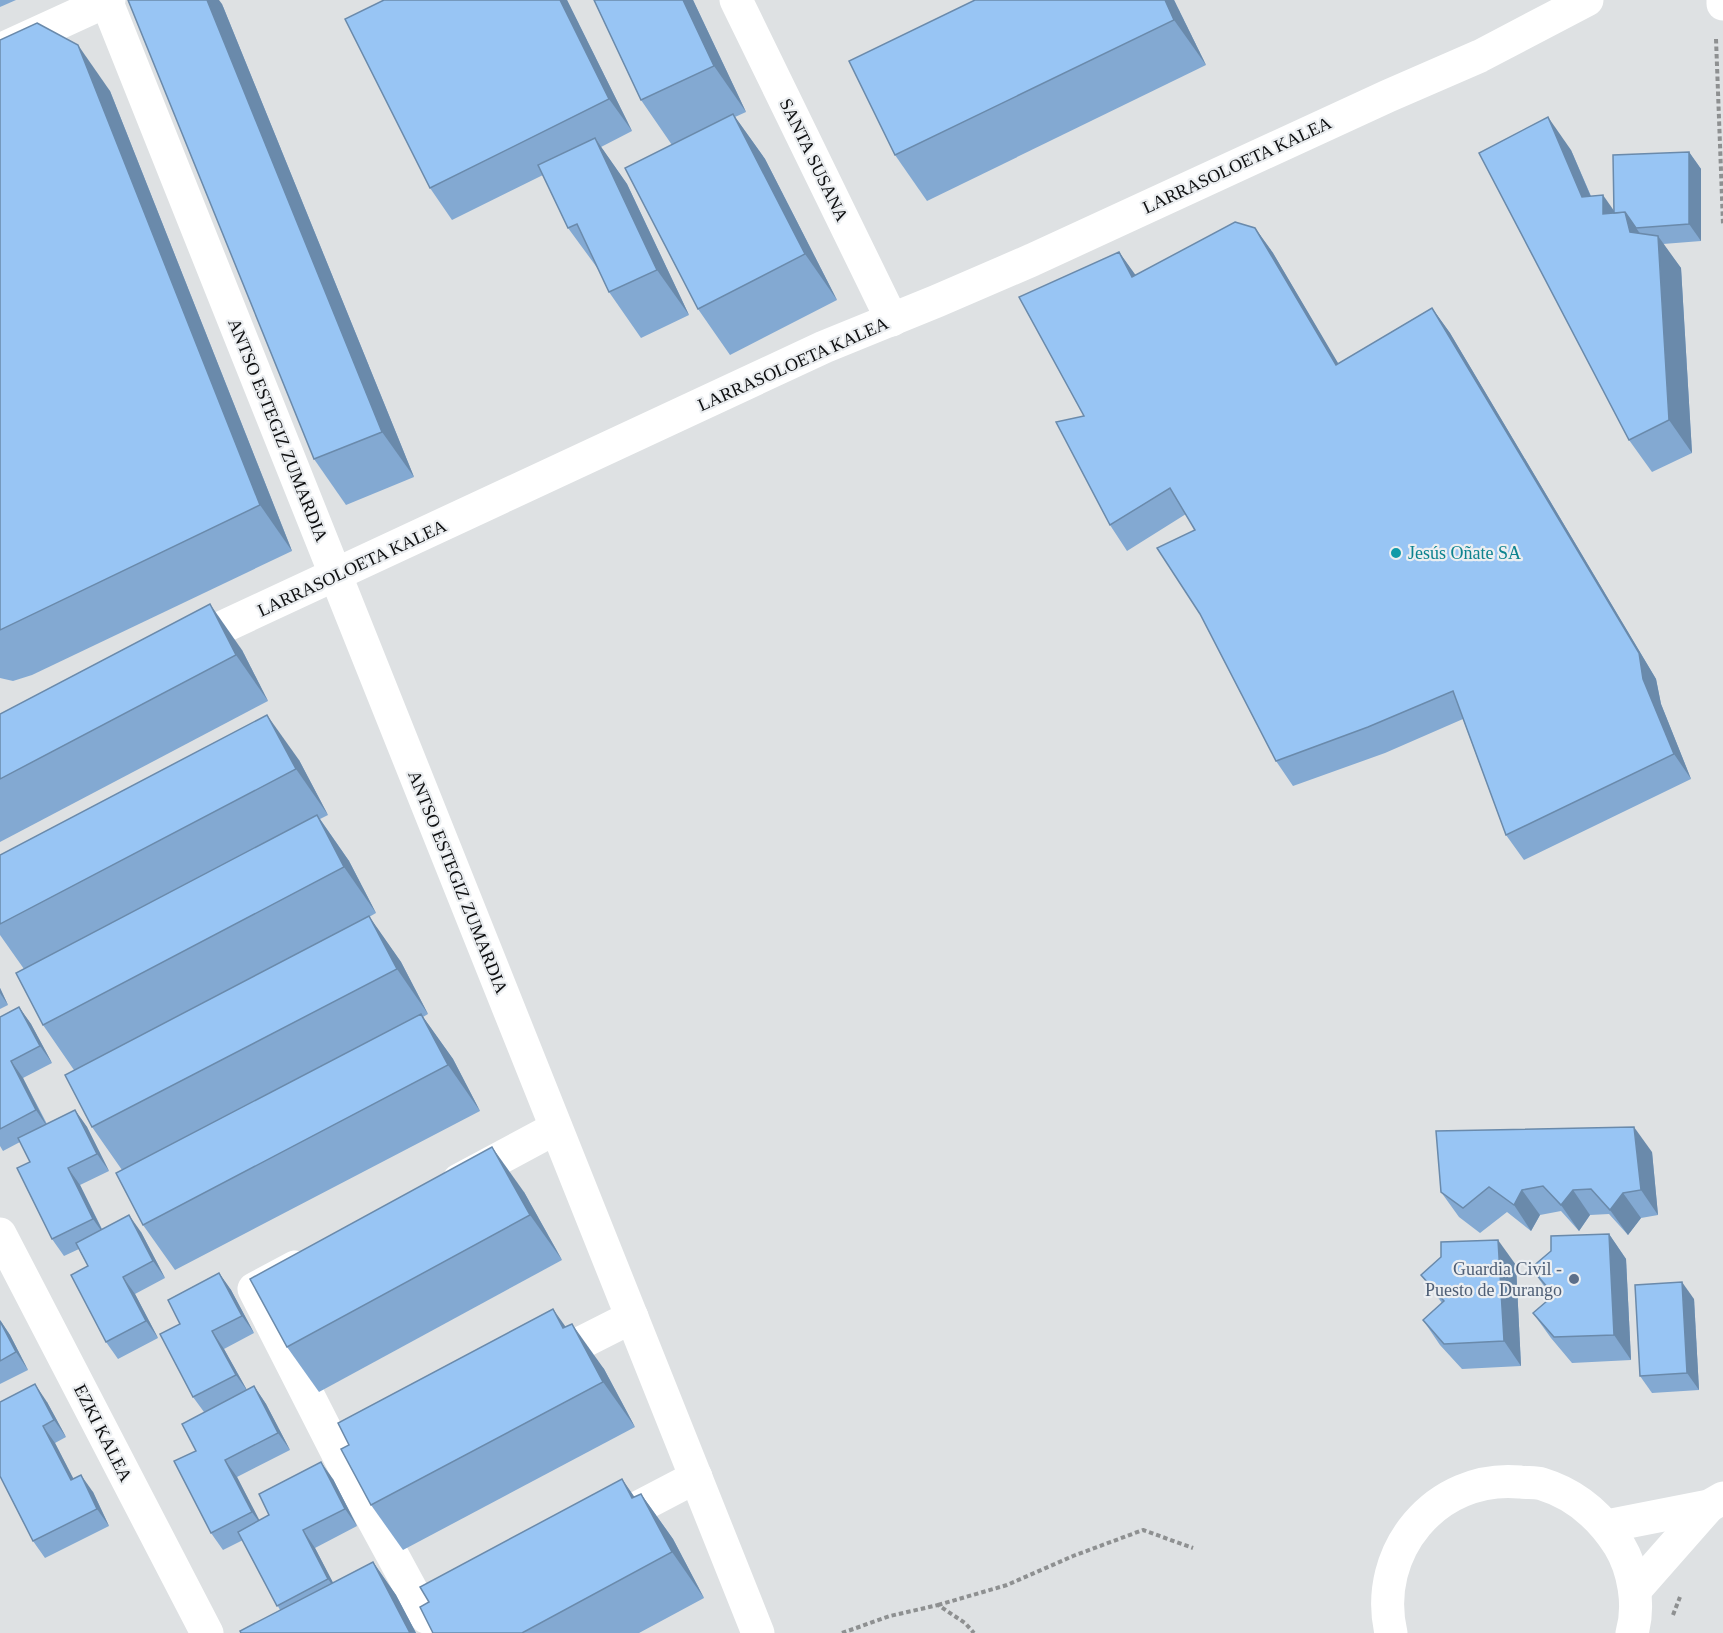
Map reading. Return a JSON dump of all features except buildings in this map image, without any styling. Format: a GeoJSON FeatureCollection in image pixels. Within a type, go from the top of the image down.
{"type":"FeatureCollection","features":[{"type":"Feature","properties":{"kind":"street"},"geometry":{"type":"LineString","coordinates":[[0,50],[107,0]]}},
{"type":"Feature","properties":{"kind":"street","name":"ANTSO ESTEGIZ ZUMARDIA"},"geometry":{"type":"LineString","coordinates":[[107,0],[758,1633]]}},
{"type":"Feature","properties":{"kind":"street","name":"SANTA SUSANA"},"geometry":{"type":"LineString","coordinates":[[736,0],[892,320]]}},
{"type":"Feature","properties":{"kind":"street","name":"LARRASOLOETA KALEA"},"geometry":{"type":"LineString","coordinates":[[161,655],[824,347],[1021,264],[1480,56],[1587,0]]}},
{"type":"Feature","properties":{"kind":"street"},"geometry":{"type":"LineString","coordinates":[[431,1195],[556,1128]]}},
{"type":"Feature","properties":{"kind":"street","name":"EZKI KALEA"},"geometry":{"type":"LineString","coordinates":[[0,1234],[207,1633]]}},
{"type":"Feature","properties":{"kind":"street"},"geometry":{"type":"LineString","coordinates":[[316,1256],[254,1289],[343,1464],[430,1625],[478,1590]]}},
{"type":"Feature","properties":{"kind":"street"},"geometry":{"type":"LineString","coordinates":[[519,1375],[632,1317]]}},
{"type":"Feature","properties":{"kind":"street"},"geometry":{"type":"LineString","coordinates":[[343,1464],[415,1427]]}},
{"type":"Feature","properties":{"kind":"street"},"geometry":{"type":"LineString","coordinates":[[581,1536],[696,1477]]}},
{"type":"Feature","properties":{"kind":"street"},"geometry":{"type":"LineString","coordinates":[[1391,1633],[1387,1614],[1390,1575],[1405,1539],[1431,1509],[1465,1489],[1503,1481],[1542,1484],[1578,1500],[1607,1526],[1626,1556],[1635,1590],[1632,1633]]}},
{"type":"Feature","properties":{"kind":"street"},"geometry":{"type":"LineString","coordinates":[[1607,1526],[1716,1502]]}},
{"type":"Feature","properties":{"kind":"street"},"geometry":{"type":"LineString","coordinates":[[1635,1590],[1716,1502]]}},
{"type":"Feature","properties":{"kind":"path"},"geometry":{"type":"LineString","coordinates":[[1716,37],[1723,224]]}},
{"type":"Feature","properties":{"kind":"path"},"geometry":{"type":"LineString","coordinates":[[842,1633],[890,1616],[1007,1585],[1073,1556],[1143,1530],[1194,1548]]}},
{"type":"Feature","properties":{"kind":"path"},"geometry":{"type":"LineString","coordinates":[[938,1605],[965,1623],[974,1633]]}},
{"type":"Feature","properties":{"kind":"place","name":"Jesús Oñate SA"},"geometry":{"type":"Point","coordinates":[1396,553]}},
{"type":"Feature","properties":{"kind":"place","name":"Guardia Civil - Puesto de Durango"},"geometry":{"type":"Point","coordinates":[1574,1279]}}]}
